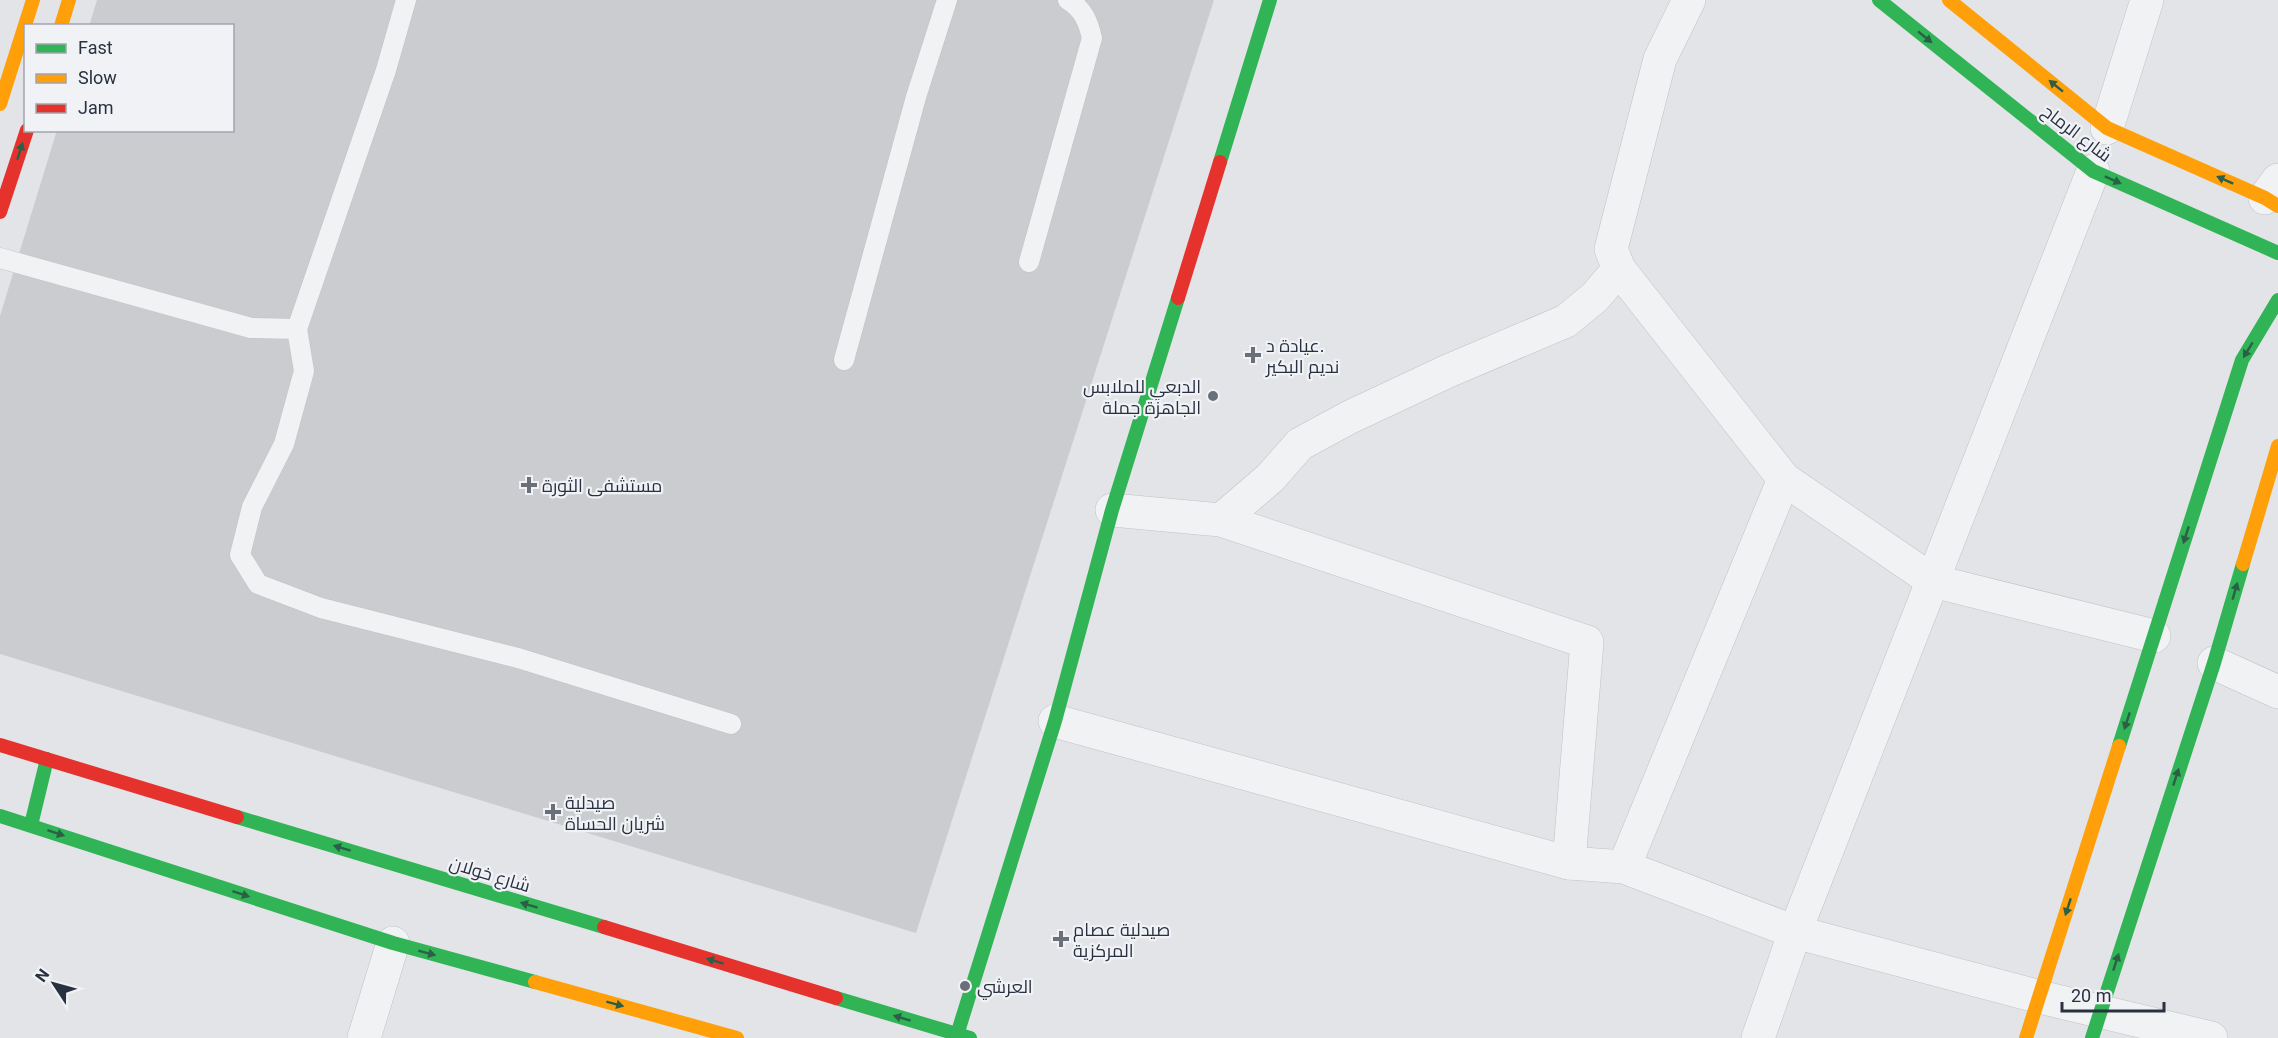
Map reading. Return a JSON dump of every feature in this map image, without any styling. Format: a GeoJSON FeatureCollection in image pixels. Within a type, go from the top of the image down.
{"type":"FeatureCollection","features":[{"type":"Feature","properties":{"kind":"street"},"geometry":{"type":"LineString","coordinates":[[25,24],[33,0]]}},
{"type":"Feature","properties":{"kind":"street"},"geometry":{"type":"LineString","coordinates":[[62,24],[69,0]]}},
{"type":"Feature","properties":{"kind":"street"},"geometry":{"type":"LineString","coordinates":[[962,1037],[1055,721],[1112,510],[1270,0]]}},
{"type":"Feature","properties":{"kind":"street"},"geometry":{"type":"LineString","coordinates":[[1689,0],[1660,59],[1611,249],[1618,269],[1784,479],[1933,581],[2154,636]]}},
{"type":"Feature","properties":{"kind":"street","name":"شارع الرماح"},"geometry":{"type":"LineString","coordinates":[[1880,0],[2095,165],[2278,254]]}},
{"type":"Feature","properties":{"kind":"street","name":"شارع الرماح"},"geometry":{"type":"LineString","coordinates":[[1949,0],[2106,133],[2274,195]]}},
{"type":"Feature","properties":{"kind":"street"},"geometry":{"type":"LineString","coordinates":[[2106,133],[2147,0]]}},
{"type":"Feature","properties":{"kind":"street"},"geometry":{"type":"LineString","coordinates":[[0,104],[24,28]]}},
{"type":"Feature","properties":{"kind":"street"},"geometry":{"type":"LineString","coordinates":[[0,212],[26,132]]}},
{"type":"Feature","properties":{"kind":"street"},"geometry":{"type":"LineString","coordinates":[[1758,1038],[1795,932],[2095,165]]}},
{"type":"Feature","properties":{"kind":"street"},"geometry":{"type":"LineString","coordinates":[[1221,520],[1270,478],[1300,444],[1350,417],[1448,371],[1566,321],[1595,297],[1618,269]]}},
{"type":"Feature","properties":{"kind":"street"},"geometry":{"type":"LineString","coordinates":[[2026,1038],[2242,360],[2278,300]]}},
{"type":"Feature","properties":{"kind":"street"},"geometry":{"type":"LineString","coordinates":[[2096,1024],[2214,663],[2278,446]]}},
{"type":"Feature","properties":{"kind":"street"},"geometry":{"type":"LineString","coordinates":[[1624,867],[1784,479]]}},
{"type":"Feature","properties":{"kind":"street"},"geometry":{"type":"LineString","coordinates":[[1112,510],[1221,520],[1587,642],[1569,863]]}},
{"type":"Feature","properties":{"kind":"street"},"geometry":{"type":"LineString","coordinates":[[2214,663],[2278,692]]}},
{"type":"Feature","properties":{"kind":"street"},"geometry":{"type":"LineString","coordinates":[[1055,721],[1569,863],[1624,867],[1795,932],[2040,997],[2096,1024],[2211,1038]]}},
{"type":"Feature","properties":{"kind":"street","name":"شارع خولان"},"geometry":{"type":"LineString","coordinates":[[0,745],[962,1037]]}},
{"type":"Feature","properties":{"kind":"street"},"geometry":{"type":"LineString","coordinates":[[31,825],[47,759]]}},
{"type":"Feature","properties":{"kind":"street"},"geometry":{"type":"LineString","coordinates":[[0,816],[393,943],[737,1038]]}},
{"type":"Feature","properties":{"kind":"street"},"geometry":{"type":"LineString","coordinates":[[364,1038],[393,943]]}},
{"type":"Feature","properties":{"kind":"lane"},"geometry":{"type":"LineString","coordinates":[[406,0],[386,70],[297,329],[304,371],[284,444],[252,507],[240,555],[258,584],[321,608],[518,658],[730,724]]}},
{"type":"Feature","properties":{"kind":"lane"},"geometry":{"type":"LineString","coordinates":[[844,360],[916,97],[947,0]]}},
{"type":"Feature","properties":{"kind":"lane"},"geometry":{"type":"LineString","coordinates":[[1029,262],[1092,38],[1087,18],[1075,4],[1068,0]]}},
{"type":"Feature","properties":{"kind":"lane"},"geometry":{"type":"LineString","coordinates":[[0,258],[251,328],[297,329]]}},
{"type":"Feature","properties":{"kind":"building","name":"مستشفى الثورة"},"geometry":{"type":"Polygon","coordinates":[[[97,0],[1214,0],[916,933],[0,654],[0,316],[56,132],[234,132],[234,24],[90,24],[97,0]]]}},
{"type":"Feature","properties":{"kind":"traffic: fast"},"geometry":{"type":"LineString","coordinates":[[1220,162],[1270,0]]}},
{"type":"Feature","properties":{"kind":"traffic: fast"},"geometry":{"type":"LineString","coordinates":[[1879,0],[2093,171],[2278,253]]}},
{"type":"Feature","properties":{"kind":"traffic: fast"},"geometry":{"type":"LineString","coordinates":[[956,1038],[1055,721],[1112,510],[1178,298]]}},
{"type":"Feature","properties":{"kind":"traffic: fast"},"geometry":{"type":"LineString","coordinates":[[2119,746],[2242,360],[2278,300]]}},
{"type":"Feature","properties":{"kind":"traffic: fast"},"geometry":{"type":"LineString","coordinates":[[2092,1038],[2214,663],[2243,564]]}},
{"type":"Feature","properties":{"kind":"traffic: fast"},"geometry":{"type":"LineString","coordinates":[[31,825],[47,759]]}},
{"type":"Feature","properties":{"kind":"traffic: fast"},"geometry":{"type":"LineString","coordinates":[[0,816],[393,943],[535,982]]}},
{"type":"Feature","properties":{"kind":"traffic: fast"},"geometry":{"type":"LineString","coordinates":[[237,817],[604,927]]}},
{"type":"Feature","properties":{"kind":"traffic: fast"},"geometry":{"type":"LineString","coordinates":[[836,998],[970,1038]]}},
{"type":"Feature","properties":{"kind":"traffic: slow"},"geometry":{"type":"LineString","coordinates":[[25,24],[33,0]]}},
{"type":"Feature","properties":{"kind":"traffic: slow"},"geometry":{"type":"LineString","coordinates":[[62,24],[69,0]]}},
{"type":"Feature","properties":{"kind":"traffic: slow"},"geometry":{"type":"LineString","coordinates":[[1949,0],[2107,128],[2265,198],[2278,206]]}},
{"type":"Feature","properties":{"kind":"traffic: slow"},"geometry":{"type":"LineString","coordinates":[[0,104],[24,28]]}},
{"type":"Feature","properties":{"kind":"traffic: slow"},"geometry":{"type":"LineString","coordinates":[[2243,564],[2278,446]]}},
{"type":"Feature","properties":{"kind":"traffic: slow"},"geometry":{"type":"LineString","coordinates":[[2026,1038],[2119,746]]}},
{"type":"Feature","properties":{"kind":"traffic: slow"},"geometry":{"type":"LineString","coordinates":[[535,982],[737,1038]]}},
{"type":"Feature","properties":{"kind":"traffic: jam"},"geometry":{"type":"LineString","coordinates":[[0,212],[26,132]]}},
{"type":"Feature","properties":{"kind":"traffic: jam"},"geometry":{"type":"LineString","coordinates":[[1178,298],[1220,162]]}},
{"type":"Feature","properties":{"kind":"traffic: jam"},"geometry":{"type":"LineString","coordinates":[[0,745],[237,817]]}},
{"type":"Feature","properties":{"kind":"traffic: jam"},"geometry":{"type":"LineString","coordinates":[[604,927],[836,998]]}},
{"type":"Feature","properties":{"kind":"place","name":"عيادة د. نديم البكير"},"geometry":{"type":"Point","coordinates":[1253,355]}},
{"type":"Feature","properties":{"kind":"place","name":"الدبعي للملابس الجاهزة جملة"},"geometry":{"type":"Point","coordinates":[1213,396]}},
{"type":"Feature","properties":{"kind":"place","name":"مستشفى الثورة"},"geometry":{"type":"Point","coordinates":[529,485]}},
{"type":"Feature","properties":{"kind":"place","name":"صيدلية شريان الحساة"},"geometry":{"type":"Point","coordinates":[553,812]}},
{"type":"Feature","properties":{"kind":"place","name":"صيدلية عصام المركزية"},"geometry":{"type":"Point","coordinates":[1061,939]}},
{"type":"Feature","properties":{"kind":"place","name":"العرشي"},"geometry":{"type":"Point","coordinates":[965,986]}}]}
